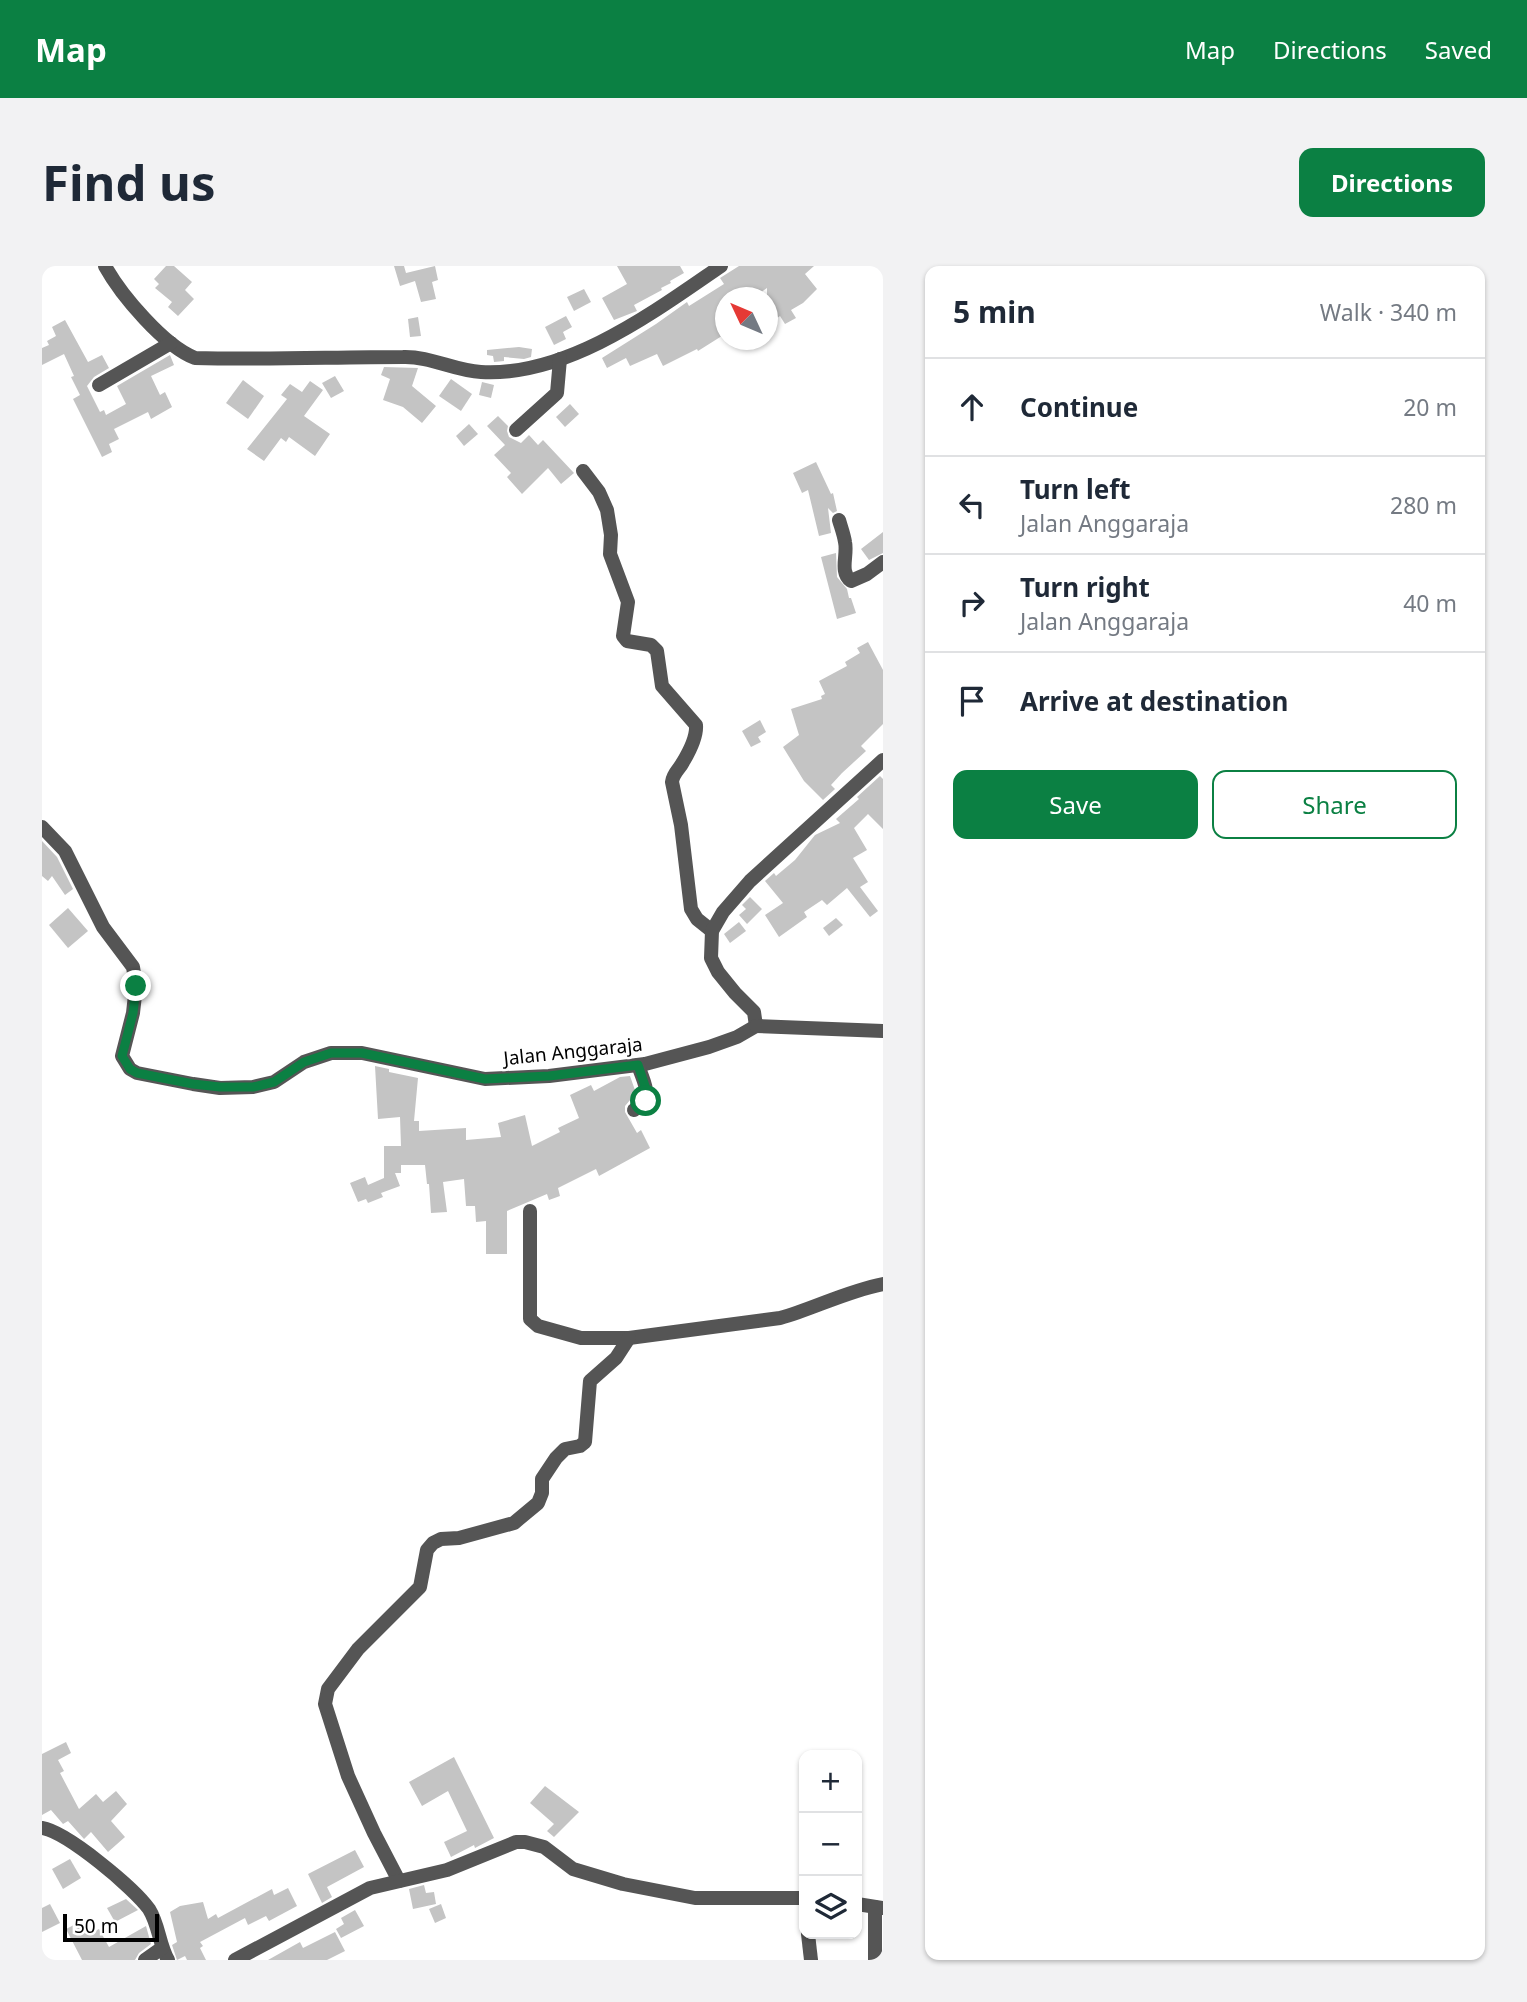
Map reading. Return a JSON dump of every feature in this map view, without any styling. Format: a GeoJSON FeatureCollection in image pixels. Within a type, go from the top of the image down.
{"type":"FeatureCollection","features":[{"type":"Feature","properties":{"kind":"street"},"geometry":{"type":"LineString","coordinates":[[105,266],[150,324],[171,344],[195,358],[418,357],[481,372],[517,370],[560,359],[655,312],[721,266]]}},
{"type":"Feature","properties":{"kind":"street"},"geometry":{"type":"LineString","coordinates":[[99,385],[171,344]]}},
{"type":"Feature","properties":{"kind":"street"},"geometry":{"type":"LineString","coordinates":[[516,430],[558,392],[560,359]]}},
{"type":"Feature","properties":{"kind":"street"},"geometry":{"type":"LineString","coordinates":[[583,471],[600,492],[607,510],[611,535],[610,554],[628,602],[623,636],[627,641],[650,645],[657,651],[662,686],[696,725],[688,752],[672,782],[681,825],[691,909],[696,919],[712,931]]}},
{"type":"Feature","properties":{"kind":"street"},"geometry":{"type":"LineString","coordinates":[[839,520],[846,546],[844,573],[848,579],[851,581],[861,578],[883,562]]}},
{"type":"Feature","properties":{"kind":"street"},"geometry":{"type":"LineString","coordinates":[[883,760],[750,881],[723,912],[712,931],[711,958],[718,972],[754,1012],[755,1026],[883,1031]]}},
{"type":"Feature","properties":{"kind":"street","name":"Jalan Anggaraja"},"geometry":{"type":"LineString","coordinates":[[42,827],[65,851],[103,927],[133,967],[136,986],[133,1013],[122,1056],[130,1069],[137,1073],[193,1084],[253,1087],[274,1082],[304,1062],[331,1053],[362,1053],[485,1079],[549,1076],[638,1065],[709,1047],[737,1037],[755,1026]]}},
{"type":"Feature","properties":{"kind":"street"},"geometry":{"type":"LineString","coordinates":[[634,1110],[646,1101],[648,1095],[638,1065]]}},
{"type":"Feature","properties":{"kind":"street"},"geometry":{"type":"LineString","coordinates":[[530,1210],[530,1319],[538,1326],[580,1338],[629,1338],[780,1318],[883,1283]]}},
{"type":"Feature","properties":{"kind":"street"},"geometry":{"type":"LineString","coordinates":[[399,1881],[348,1776],[325,1704],[328,1689],[358,1649],[420,1587],[427,1550],[433,1543],[514,1522],[538,1503],[542,1493],[542,1479],[556,1458],[565,1449],[580,1446],[585,1442],[590,1381],[616,1357],[629,1338]]}},
{"type":"Feature","properties":{"kind":"street"},"geometry":{"type":"LineString","coordinates":[[42,1828],[67,1839],[131,1891],[149,1910],[165,1954],[145,1960]]}},
{"type":"Feature","properties":{"kind":"street"},"geometry":{"type":"LineString","coordinates":[[235,1960],[370,1888],[447,1870],[516,1842],[544,1847],[573,1869],[623,1884],[695,1898],[799,1898]]}},
{"type":"Feature","properties":{"kind":"street"},"geometry":{"type":"LineString","coordinates":[[875,1960],[879,1907]]}},
{"type":"Feature","properties":{"kind":"street"},"geometry":{"type":"LineString","coordinates":[[809,1939],[811,1960]]}},
{"type":"Feature","properties":{"kind":"building"},"geometry":{"type":"Polygon","coordinates":[[[166,266],[174,266],[192,282],[185,290],[194,299],[178,316],[168,307],[172,302],[155,288],[159,284],[154,279],[166,266]]]}},
{"type":"Feature","properties":{"kind":"building"},"geometry":{"type":"Polygon","coordinates":[[[394,266],[404,266],[406,273],[435,266],[438,280],[432,282],[436,299],[421,302],[415,281],[400,286],[394,266]]]}},
{"type":"Feature","properties":{"kind":"building"},"geometry":{"type":"Polygon","coordinates":[[[617,266],[680,266],[684,273],[670,281],[662,290],[634,305],[637,311],[614,320],[602,298],[627,284],[617,266]]]}},
{"type":"Feature","properties":{"kind":"building"},"geometry":{"type":"Polygon","coordinates":[[[739,266],[814,266],[805,274],[817,289],[791,310],[796,318],[785,324],[780,316],[778,318],[778,287],[719,287],[724,284],[720,278],[739,266]]]}},
{"type":"Feature","properties":{"kind":"building"},"geometry":{"type":"Polygon","coordinates":[[[584,289],[591,302],[574,311],[567,297],[584,289]]]}},
{"type":"Feature","properties":{"kind":"building"},"geometry":{"type":"Polygon","coordinates":[[[715,290],[715,340],[663,366],[657,354],[630,366],[626,358],[607,368],[602,358],[687,302],[689,306],[715,290]]]}},
{"type":"Feature","properties":{"kind":"building"},"geometry":{"type":"Polygon","coordinates":[[[566,316],[572,327],[563,332],[566,339],[554,345],[545,327],[566,316]]]}},
{"type":"Feature","properties":{"kind":"building"},"geometry":{"type":"Polygon","coordinates":[[[418,317],[421,336],[410,337],[408,319],[418,317]]]}},
{"type":"Feature","properties":{"kind":"building"},"geometry":{"type":"Polygon","coordinates":[[[65,320],[88,362],[102,355],[109,368],[94,377],[87,386],[100,412],[104,410],[106,415],[126,404],[117,386],[170,355],[174,365],[151,376],[160,395],[165,392],[172,407],[151,419],[148,412],[114,429],[119,439],[109,444],[112,452],[102,457],[73,399],[80,395],[64,354],[42,365],[42,348],[49,345],[47,341],[56,336],[52,327],[65,320]]]}},
{"type":"Feature","properties":{"kind":"building"},"geometry":{"type":"Polygon","coordinates":[[[519,347],[532,349],[531,357],[504,357],[504,361],[494,362],[493,356],[487,355],[487,350],[519,347]]]}},
{"type":"Feature","properties":{"kind":"building"},"geometry":{"type":"Polygon","coordinates":[[[384,367],[418,368],[412,386],[436,406],[422,423],[403,407],[383,400],[390,379],[381,375],[384,367]]]}},
{"type":"Feature","properties":{"kind":"building"},"geometry":{"type":"Polygon","coordinates":[[[335,376],[344,391],[331,398],[322,383],[335,376]]]}},
{"type":"Feature","properties":{"kind":"building"},"geometry":{"type":"Polygon","coordinates":[[[451,379],[472,394],[461,411],[439,396],[451,379]]]}},
{"type":"Feature","properties":{"kind":"building"},"geometry":{"type":"Polygon","coordinates":[[[243,380],[264,396],[248,419],[226,403],[243,380]]]}},
{"type":"Feature","properties":{"kind":"building"},"geometry":{"type":"Polygon","coordinates":[[[310,381],[323,390],[304,416],[330,434],[315,456],[289,437],[286,442],[281,438],[264,461],[247,449],[287,399],[281,395],[290,384],[302,392],[310,381]]]}},
{"type":"Feature","properties":{"kind":"building"},"geometry":{"type":"Polygon","coordinates":[[[482,382],[494,385],[491,398],[479,395],[482,382]]]}},
{"type":"Feature","properties":{"kind":"building"},"geometry":{"type":"Polygon","coordinates":[[[570,404],[579,414],[565,427],[556,417],[570,404]]]}},
{"type":"Feature","properties":{"kind":"building"},"geometry":{"type":"Polygon","coordinates":[[[498,416],[508,426],[509,437],[521,443],[529,435],[538,445],[543,440],[574,473],[561,484],[548,468],[522,494],[507,477],[511,473],[494,455],[505,445],[487,426],[498,416]]]}},
{"type":"Feature","properties":{"kind":"building"},"geometry":{"type":"Polygon","coordinates":[[[469,424],[478,434],[464,446],[456,436],[469,424]]]}},
{"type":"Feature","properties":{"kind":"building"},"geometry":{"type":"Polygon","coordinates":[[[816,462],[831,494],[833,493],[837,511],[833,513],[828,508],[831,533],[819,536],[808,490],[802,493],[793,473],[816,462]]]}},
{"type":"Feature","properties":{"kind":"building"},"geometry":{"type":"Polygon","coordinates":[[[883,532],[883,553],[869,560],[861,549],[883,532]]]}},
{"type":"Feature","properties":{"kind":"building"},"geometry":{"type":"Polygon","coordinates":[[[836,553],[837,577],[847,589],[856,613],[837,619],[821,557],[836,553]]]}},
{"type":"Feature","properties":{"kind":"building"},"geometry":{"type":"Polygon","coordinates":[[[868,642],[883,670],[883,724],[861,746],[866,751],[831,785],[835,789],[823,800],[804,781],[783,747],[799,735],[791,709],[822,699],[821,696],[825,694],[819,681],[847,666],[845,662],[860,653],[857,648],[868,642]]]}},
{"type":"Feature","properties":{"kind":"building"},"geometry":{"type":"Polygon","coordinates":[[[760,720],[766,732],[758,737],[761,742],[751,747],[742,731],[760,720]]]}},
{"type":"Feature","properties":{"kind":"building"},"geometry":{"type":"Polygon","coordinates":[[[880,776],[883,779],[883,829],[868,814],[854,828],[867,850],[853,858],[868,882],[860,887],[878,911],[870,917],[847,888],[827,905],[822,900],[804,912],[807,917],[779,937],[765,915],[783,903],[765,881],[774,873],[776,876],[795,860],[815,835],[840,823],[836,819],[880,776]]]}},
{"type":"Feature","properties":{"kind":"building"},"geometry":{"type":"Polygon","coordinates":[[[42,841],[57,857],[73,889],[65,895],[52,876],[48,881],[42,876],[42,841]]]}},
{"type":"Feature","properties":{"kind":"building"},"geometry":{"type":"Polygon","coordinates":[[[750,897],[762,909],[747,924],[739,915],[746,909],[742,905],[750,897]]]}},
{"type":"Feature","properties":{"kind":"building"},"geometry":{"type":"Polygon","coordinates":[[[68,908],[88,931],[68,948],[49,925],[68,908]]]}},
{"type":"Feature","properties":{"kind":"building"},"geometry":{"type":"Polygon","coordinates":[[[836,918],[843,925],[829,936],[823,928],[836,918]]]}},
{"type":"Feature","properties":{"kind":"building"},"geometry":{"type":"Polygon","coordinates":[[[739,922],[746,931],[730,943],[724,934],[739,922]]]}},
{"type":"Feature","properties":{"kind":"building"},"geometry":{"type":"Polygon","coordinates":[[[375,1066],[418,1078],[414,1121],[419,1121],[419,1131],[466,1128],[466,1140],[501,1137],[498,1123],[525,1115],[532,1146],[560,1132],[558,1128],[579,1118],[570,1095],[591,1085],[594,1091],[620,1077],[630,1076],[636,1093],[625,1106],[625,1112],[637,1133],[641,1130],[650,1148],[599,1176],[596,1169],[558,1188],[560,1196],[549,1200],[547,1194],[507,1211],[507,1254],[486,1254],[486,1221],[476,1222],[475,1206],[466,1206],[464,1179],[443,1182],[447,1212],[431,1213],[425,1165],[401,1165],[401,1173],[395,1173],[400,1186],[381,1193],[383,1197],[368,1203],[366,1199],[358,1202],[350,1183],[365,1177],[368,1185],[384,1178],[384,1146],[401,1146],[400,1117],[378,1119],[375,1066]]]}},
{"type":"Feature","properties":{"kind":"building"},"geometry":{"type":"Polygon","coordinates":[[[66,1742],[71,1753],[58,1760],[64,1771],[60,1773],[79,1809],[96,1794],[103,1802],[116,1791],[127,1804],[111,1821],[125,1837],[108,1852],[91,1832],[84,1839],[68,1821],[63,1824],[51,1810],[42,1815],[42,1754],[66,1742]]]}},
{"type":"Feature","properties":{"kind":"building"},"geometry":{"type":"Polygon","coordinates":[[[454,1757],[494,1838],[451,1857],[444,1842],[467,1831],[448,1791],[422,1806],[409,1782],[454,1757]]]}},
{"type":"Feature","properties":{"kind":"building"},"geometry":{"type":"Polygon","coordinates":[[[545,1786],[579,1812],[554,1837],[547,1831],[554,1824],[530,1803],[545,1786]]]}},
{"type":"Feature","properties":{"kind":"building"},"geometry":{"type":"Polygon","coordinates":[[[355,1850],[364,1867],[327,1887],[332,1897],[322,1903],[308,1874],[355,1850]]]}},
{"type":"Feature","properties":{"kind":"building"},"geometry":{"type":"Polygon","coordinates":[[[70,1859],[81,1878],[63,1889],[52,1869],[70,1859]]]}},
{"type":"Feature","properties":{"kind":"building"},"geometry":{"type":"Polygon","coordinates":[[[424,1885],[426,1893],[434,1892],[436,1904],[413,1909],[409,1889],[424,1885]]]}},
{"type":"Feature","properties":{"kind":"building"},"geometry":{"type":"Polygon","coordinates":[[[288,1888],[297,1906],[269,1921],[266,1916],[248,1925],[245,1918],[200,1942],[206,1960],[187,1960],[185,1956],[177,1960],[172,1945],[177,1942],[170,1912],[180,1906],[203,1902],[208,1919],[216,1914],[218,1918],[272,1889],[274,1895],[288,1888]]]}},
{"type":"Feature","properties":{"kind":"building"},"geometry":{"type":"Polygon","coordinates":[[[126,1899],[138,1910],[115,1922],[107,1908],[126,1899]]]}},
{"type":"Feature","properties":{"kind":"building"},"geometry":{"type":"Polygon","coordinates":[[[50,1904],[60,1923],[42,1932],[42,1908],[50,1904]]]}},
{"type":"Feature","properties":{"kind":"building"},"geometry":{"type":"Polygon","coordinates":[[[441,1904],[446,1918],[435,1923],[429,1909],[441,1904]]]}},
{"type":"Feature","properties":{"kind":"building"},"geometry":{"type":"Polygon","coordinates":[[[355,1910],[364,1926],[341,1938],[336,1929],[344,1924],[341,1918],[355,1910]]]}},
{"type":"Feature","properties":{"kind":"building"},"geometry":{"type":"Polygon","coordinates":[[[82,1921],[89,1934],[99,1929],[109,1947],[146,1926],[151,1944],[139,1953],[135,1960],[82,1960],[66,1929],[82,1921]]]}},
{"type":"Feature","properties":{"kind":"building"},"geometry":{"type":"Polygon","coordinates":[[[335,1932],[345,1951],[327,1960],[268,1960],[300,1942],[303,1948],[335,1932]]]}},
{"type":"Feature","properties":{"kind":"route"},"geometry":{"type":"LineString","coordinates":[[136,986],[133,1013],[122,1056],[130,1069],[137,1073],[193,1084],[253,1087],[274,1082],[292,1068],[331,1053],[362,1053],[485,1079],[549,1076],[638,1065],[648,1095],[646,1101]]}}]}
